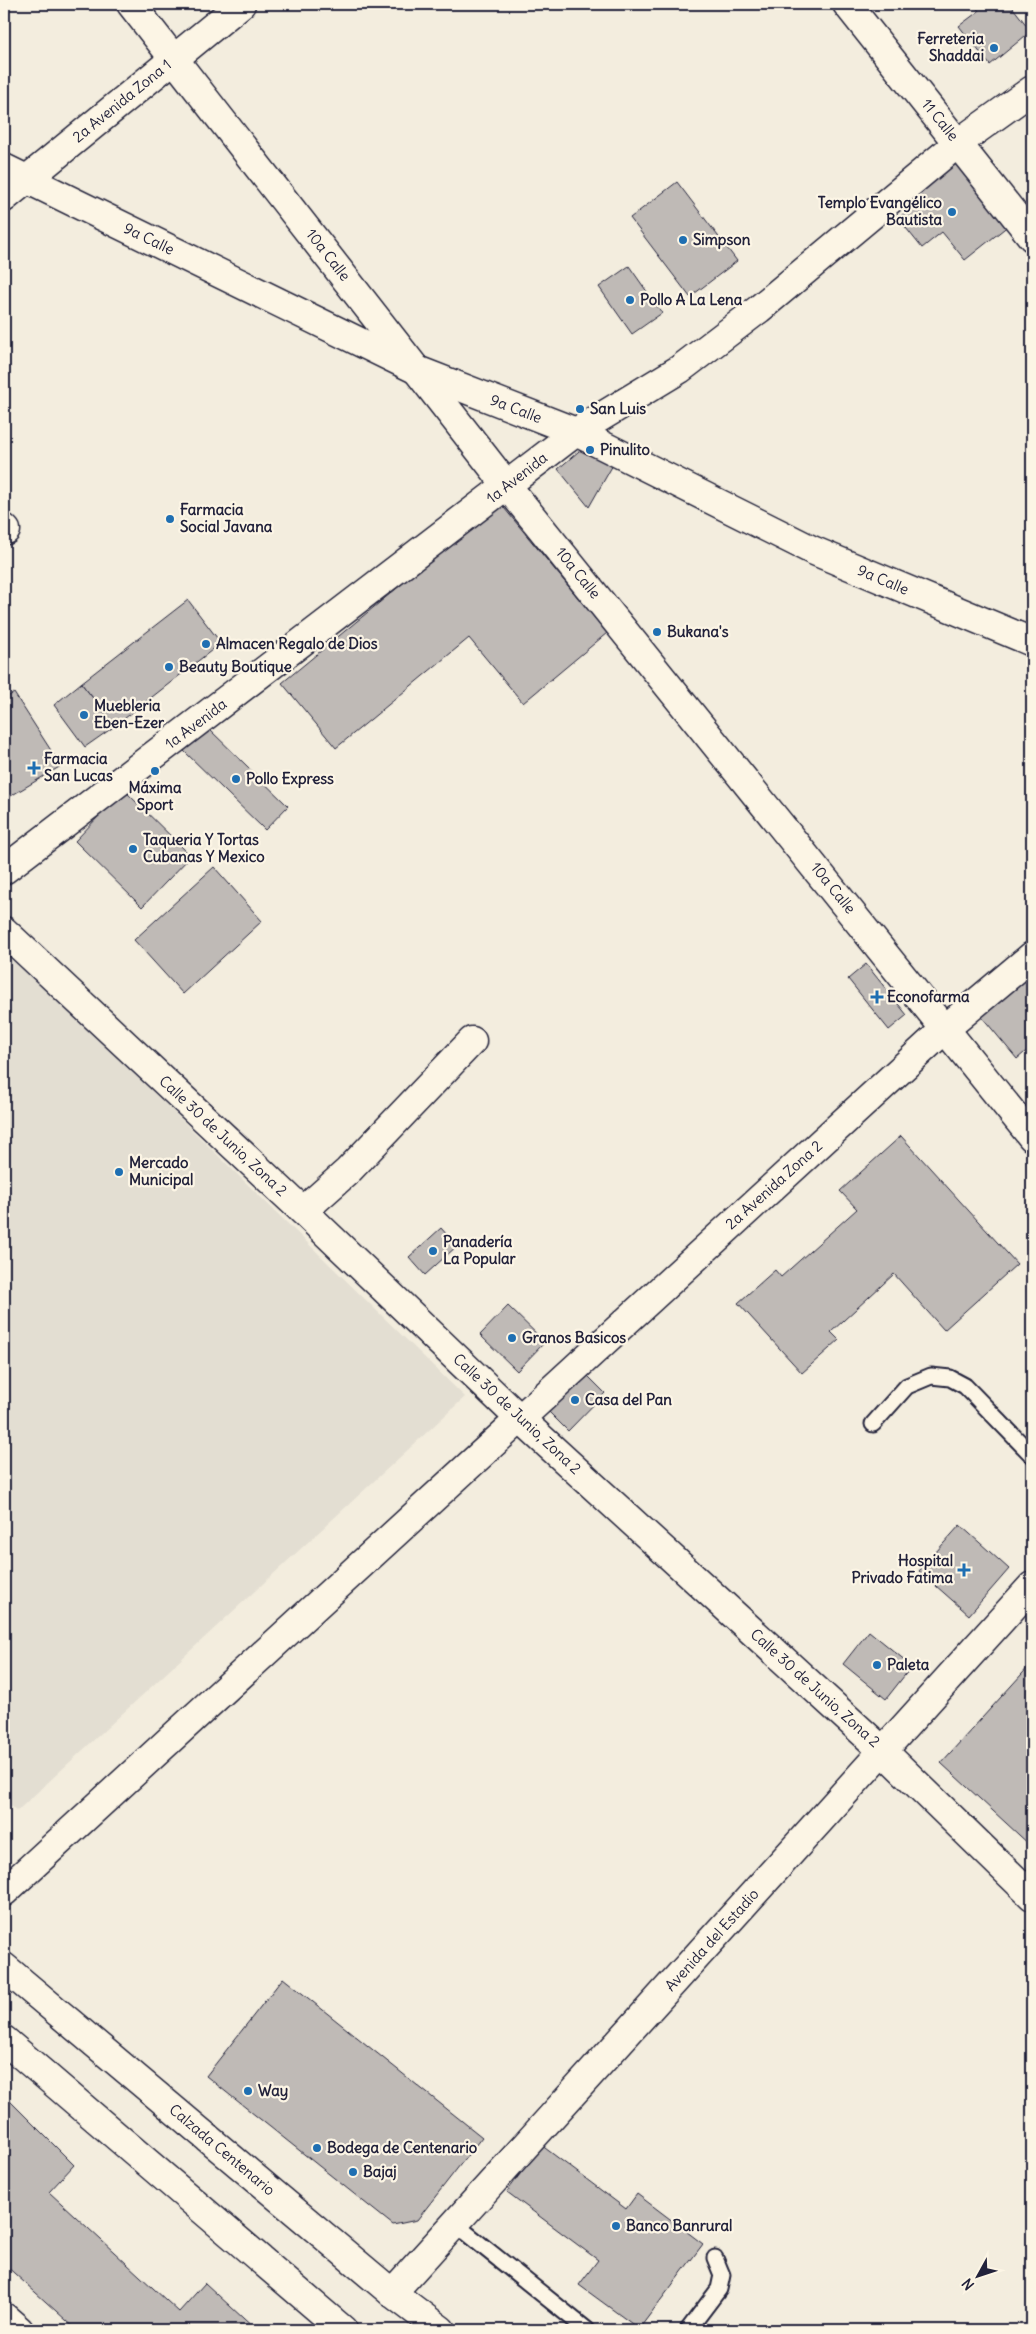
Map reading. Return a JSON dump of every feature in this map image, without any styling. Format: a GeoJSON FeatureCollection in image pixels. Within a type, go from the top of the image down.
{"type":"FeatureCollection","features":[{"type":"Feature","properties":{"kind":"street","name":"10a Calle"},"geometry":{"type":"LineString","coordinates":[[132,4],[508,487],[1032,1137]]}},
{"type":"Feature","properties":{"kind":"street","name":"2a Avenida Zona 1"},"geometry":{"type":"LineString","coordinates":[[4,198],[15,174],[175,58],[241,4]]}},
{"type":"Feature","properties":{"kind":"street","name":"11 Calle"},"geometry":{"type":"LineString","coordinates":[[847,4],[1032,237]]}},
{"type":"Feature","properties":{"kind":"street","name":"1a Avenida"},"geometry":{"type":"LineString","coordinates":[[4,870],[508,487],[576,432],[680,369],[751,315],[958,142],[1032,90]]}},
{"type":"Feature","properties":{"kind":"street","name":"9a Calle"},"geometry":{"type":"LineString","coordinates":[[15,174],[416,370],[576,432],[812,550],[1032,642]]}},
{"type":"Feature","properties":{"kind":"street","name":"Calle 30 de Junio, Zona 2"},"geometry":{"type":"LineString","coordinates":[[4,931],[303,1211],[519,1418],[883,1751],[1032,1896]]}},
{"type":"Feature","properties":{"kind":"street","name":"2a Avenida Zona 2"},"geometry":{"type":"LineString","coordinates":[[4,1892],[946,1028],[1032,956]]}},
{"type":"Feature","properties":{"kind":"street"},"geometry":{"type":"LineString","coordinates":[[303,1211],[348,1171],[472,1041]]}},
{"type":"Feature","properties":{"kind":"street","name":"Avenida del Estadio"},"geometry":{"type":"LineString","coordinates":[[392,2293],[1032,1586]]}},
{"type":"Feature","properties":{"kind":"street","name":"Calzada Centenario"},"geometry":{"type":"LineString","coordinates":[[4,1967],[392,2293],[441,2330]]}},
{"type":"Feature","properties":{"kind":"street"},"geometry":{"type":"LineString","coordinates":[[4,2040],[344,2330]]}},
{"type":"Feature","properties":{"kind":"street"},"geometry":{"type":"LineString","coordinates":[[4,2317],[19,2330]]}},
{"type":"Feature","properties":{"kind":"lane"},"geometry":{"type":"LineString","coordinates":[[873,1424],[908,1386],[931,1376],[950,1378],[965,1386],[1032,1455]]}},
{"type":"Feature","properties":{"kind":"lane"},"geometry":{"type":"LineString","coordinates":[[455,2224],[587,2330]]}},
{"type":"Feature","properties":{"kind":"lane"},"geometry":{"type":"LineString","coordinates":[[688,2330],[719,2288],[722,2275],[715,2258]]}},
{"type":"Feature","properties":{"kind":"shaded area","name":"Mercado Municipal"},"geometry":{"type":"Polygon","coordinates":[[[4,946],[465,1397],[17,1811],[4,1800],[4,946]]]}},
{"type":"Feature","properties":{"kind":"building","name":"Ferreteria Shaddai"},"geometry":{"type":"Polygon","coordinates":[[[973,4],[1010,4],[1031,31],[990,65],[959,26],[979,11],[973,4]]]}},
{"type":"Feature","properties":{"kind":"building","name":"Templo Evangélico Bautista"},"geometry":{"type":"Polygon","coordinates":[[[952,153],[1009,225],[965,260],[942,232],[922,248],[898,218],[913,207],[903,193],[952,153]]]}},
{"type":"Feature","properties":{"kind":"building","name":"Simpson"},"geometry":{"type":"Polygon","coordinates":[[[677,182],[737,261],[690,297],[630,218],[677,182]]]}},
{"type":"Feature","properties":{"kind":"building","name":"Pollo A La Lena"},"geometry":{"type":"Polygon","coordinates":[[[629,266],[662,313],[632,334],[599,287],[629,266]]]}},
{"type":"Feature","properties":{"kind":"building"},"geometry":{"type":"Polygon","coordinates":[[[592,440],[618,456],[589,507],[558,469],[592,440]]]}},
{"type":"Feature","properties":{"kind":"building"},"geometry":{"type":"Polygon","coordinates":[[[500,503],[607,633],[523,703],[469,638],[336,748],[282,683],[500,503]]]}},
{"type":"Feature","properties":{"kind":"building"},"geometry":{"type":"Polygon","coordinates":[[[188,600],[221,643],[115,726],[81,683],[188,600]]]}},
{"type":"Feature","properties":{"kind":"building","name":"Muebleria Eben-Ezer"},"geometry":{"type":"Polygon","coordinates":[[[81,683],[115,726],[85,747],[54,705],[81,683]]]}},
{"type":"Feature","properties":{"kind":"building"},"geometry":{"type":"Polygon","coordinates":[[[14,693],[61,766],[4,800],[4,699],[14,693]]]}},
{"type":"Feature","properties":{"kind":"building","name":"Pollo Express"},"geometry":{"type":"Polygon","coordinates":[[[208,728],[288,806],[265,830],[184,751],[208,728]]]}},
{"type":"Feature","properties":{"kind":"building","name":"Taqueria Y Tortas Cubanas Y Mexico"},"geometry":{"type":"Polygon","coordinates":[[[124,790],[191,856],[142,907],[75,841],[124,790]]]}},
{"type":"Feature","properties":{"kind":"building"},"geometry":{"type":"Polygon","coordinates":[[[214,867],[262,921],[183,994],[134,940],[214,867]]]}},
{"type":"Feature","properties":{"kind":"building"},"geometry":{"type":"Polygon","coordinates":[[[1032,958],[1032,1046],[1017,1059],[982,1017],[986,996],[1032,958]]]}},
{"type":"Feature","properties":{"kind":"building","name":"Econofarma"},"geometry":{"type":"Polygon","coordinates":[[[866,964],[907,1015],[889,1030],[848,979],[866,964]]]}},
{"type":"Feature","properties":{"kind":"building"},"geometry":{"type":"Polygon","coordinates":[[[901,1136],[1017,1264],[944,1330],[894,1274],[831,1332],[839,1340],[802,1373],[738,1303],[775,1270],[781,1277],[857,1209],[840,1191],[901,1136]]]}},
{"type":"Feature","properties":{"kind":"building","name":"Panadería La Popular"},"geometry":{"type":"Polygon","coordinates":[[[441,1228],[457,1246],[425,1275],[409,1257],[441,1228]]]}},
{"type":"Feature","properties":{"kind":"building","name":"Granos Basicos"},"geometry":{"type":"Polygon","coordinates":[[[508,1306],[545,1342],[517,1371],[480,1335],[508,1306]]]}},
{"type":"Feature","properties":{"kind":"building","name":"Casa del Pan"},"geometry":{"type":"Polygon","coordinates":[[[582,1370],[605,1393],[568,1431],[544,1407],[582,1370]]]}},
{"type":"Feature","properties":{"kind":"building","name":"Hospital Privado Fatima"},"geometry":{"type":"Polygon","coordinates":[[[960,1525],[1009,1569],[969,1615],[919,1571],[960,1525]]]}},
{"type":"Feature","properties":{"kind":"building","name":"Paleta"},"geometry":{"type":"Polygon","coordinates":[[[869,1631],[912,1666],[886,1699],[843,1664],[869,1631]]]}},
{"type":"Feature","properties":{"kind":"building"},"geometry":{"type":"Polygon","coordinates":[[[1032,1663],[1032,1847],[941,1763],[1032,1663]]]}},
{"type":"Feature","properties":{"kind":"building"},"geometry":{"type":"Polygon","coordinates":[[[283,1978],[482,2137],[417,2220],[393,2225],[206,2076],[283,1978]]]}},
{"type":"Feature","properties":{"kind":"building"},"geometry":{"type":"Polygon","coordinates":[[[4,2095],[74,2165],[49,2192],[179,2312],[205,2283],[256,2330],[77,2330],[4,2264],[4,2095]]]}},
{"type":"Feature","properties":{"kind":"building","name":"Banco Banrural"},"geometry":{"type":"Polygon","coordinates":[[[541,2145],[626,2209],[637,2194],[703,2244],[639,2329],[579,2285],[598,2260],[507,2192],[541,2145]]]}},
{"type":"Feature","properties":{"kind":"place","name":"Ferreteria Shaddai"},"geometry":{"type":"Point","coordinates":[994,48]}},
{"type":"Feature","properties":{"kind":"place","name":"Templo Evangélico Bautista"},"geometry":{"type":"Point","coordinates":[952,212]}},
{"type":"Feature","properties":{"kind":"place","name":"Simpson"},"geometry":{"type":"Point","coordinates":[683,240]}},
{"type":"Feature","properties":{"kind":"place","name":"Pollo A La Lena"},"geometry":{"type":"Point","coordinates":[630,300]}},
{"type":"Feature","properties":{"kind":"place","name":"San Luis"},"geometry":{"type":"Point","coordinates":[580,409]}},
{"type":"Feature","properties":{"kind":"place","name":"Pinulito"},"geometry":{"type":"Point","coordinates":[590,450]}},
{"type":"Feature","properties":{"kind":"place","name":"Farmacia Social Javana"},"geometry":{"type":"Point","coordinates":[170,519]}},
{"type":"Feature","properties":{"kind":"place","name":"Bukana's"},"geometry":{"type":"Point","coordinates":[657,632]}},
{"type":"Feature","properties":{"kind":"place","name":"Almacen Regalo de Dios"},"geometry":{"type":"Point","coordinates":[206,644]}},
{"type":"Feature","properties":{"kind":"place","name":"Beauty Boutique"},"geometry":{"type":"Point","coordinates":[169,667]}},
{"type":"Feature","properties":{"kind":"place","name":"Muebleria Eben-Ezer"},"geometry":{"type":"Point","coordinates":[84,715]}},
{"type":"Feature","properties":{"kind":"place","name":"Farmacia San Lucas"},"geometry":{"type":"Point","coordinates":[34,768]}},
{"type":"Feature","properties":{"kind":"place","name":"Máxima Sport"},"geometry":{"type":"Point","coordinates":[155,771]}},
{"type":"Feature","properties":{"kind":"place","name":"Pollo Express"},"geometry":{"type":"Point","coordinates":[236,779]}},
{"type":"Feature","properties":{"kind":"place","name":"Taqueria Y Tortas Cubanas Y Mexico"},"geometry":{"type":"Point","coordinates":[133,849]}},
{"type":"Feature","properties":{"kind":"place","name":"Econofarma"},"geometry":{"type":"Point","coordinates":[877,997]}},
{"type":"Feature","properties":{"kind":"place","name":"Mercado Municipal"},"geometry":{"type":"Point","coordinates":[119,1172]}},
{"type":"Feature","properties":{"kind":"place","name":"Panadería La Popular"},"geometry":{"type":"Point","coordinates":[433,1251]}},
{"type":"Feature","properties":{"kind":"place","name":"Granos Basicos"},"geometry":{"type":"Point","coordinates":[512,1338]}},
{"type":"Feature","properties":{"kind":"place","name":"Casa del Pan"},"geometry":{"type":"Point","coordinates":[575,1400]}},
{"type":"Feature","properties":{"kind":"place","name":"Hospital Privado Fatima"},"geometry":{"type":"Point","coordinates":[964,1570]}},
{"type":"Feature","properties":{"kind":"place","name":"Paleta"},"geometry":{"type":"Point","coordinates":[877,1665]}},
{"type":"Feature","properties":{"kind":"place","name":"Way"},"geometry":{"type":"Point","coordinates":[248,2091]}},
{"type":"Feature","properties":{"kind":"place","name":"Bodega de Centenario"},"geometry":{"type":"Point","coordinates":[317,2148]}},
{"type":"Feature","properties":{"kind":"place","name":"Bajaj"},"geometry":{"type":"Point","coordinates":[353,2172]}},
{"type":"Feature","properties":{"kind":"place","name":"Banco Banrural"},"geometry":{"type":"Point","coordinates":[616,2226]}}]}
